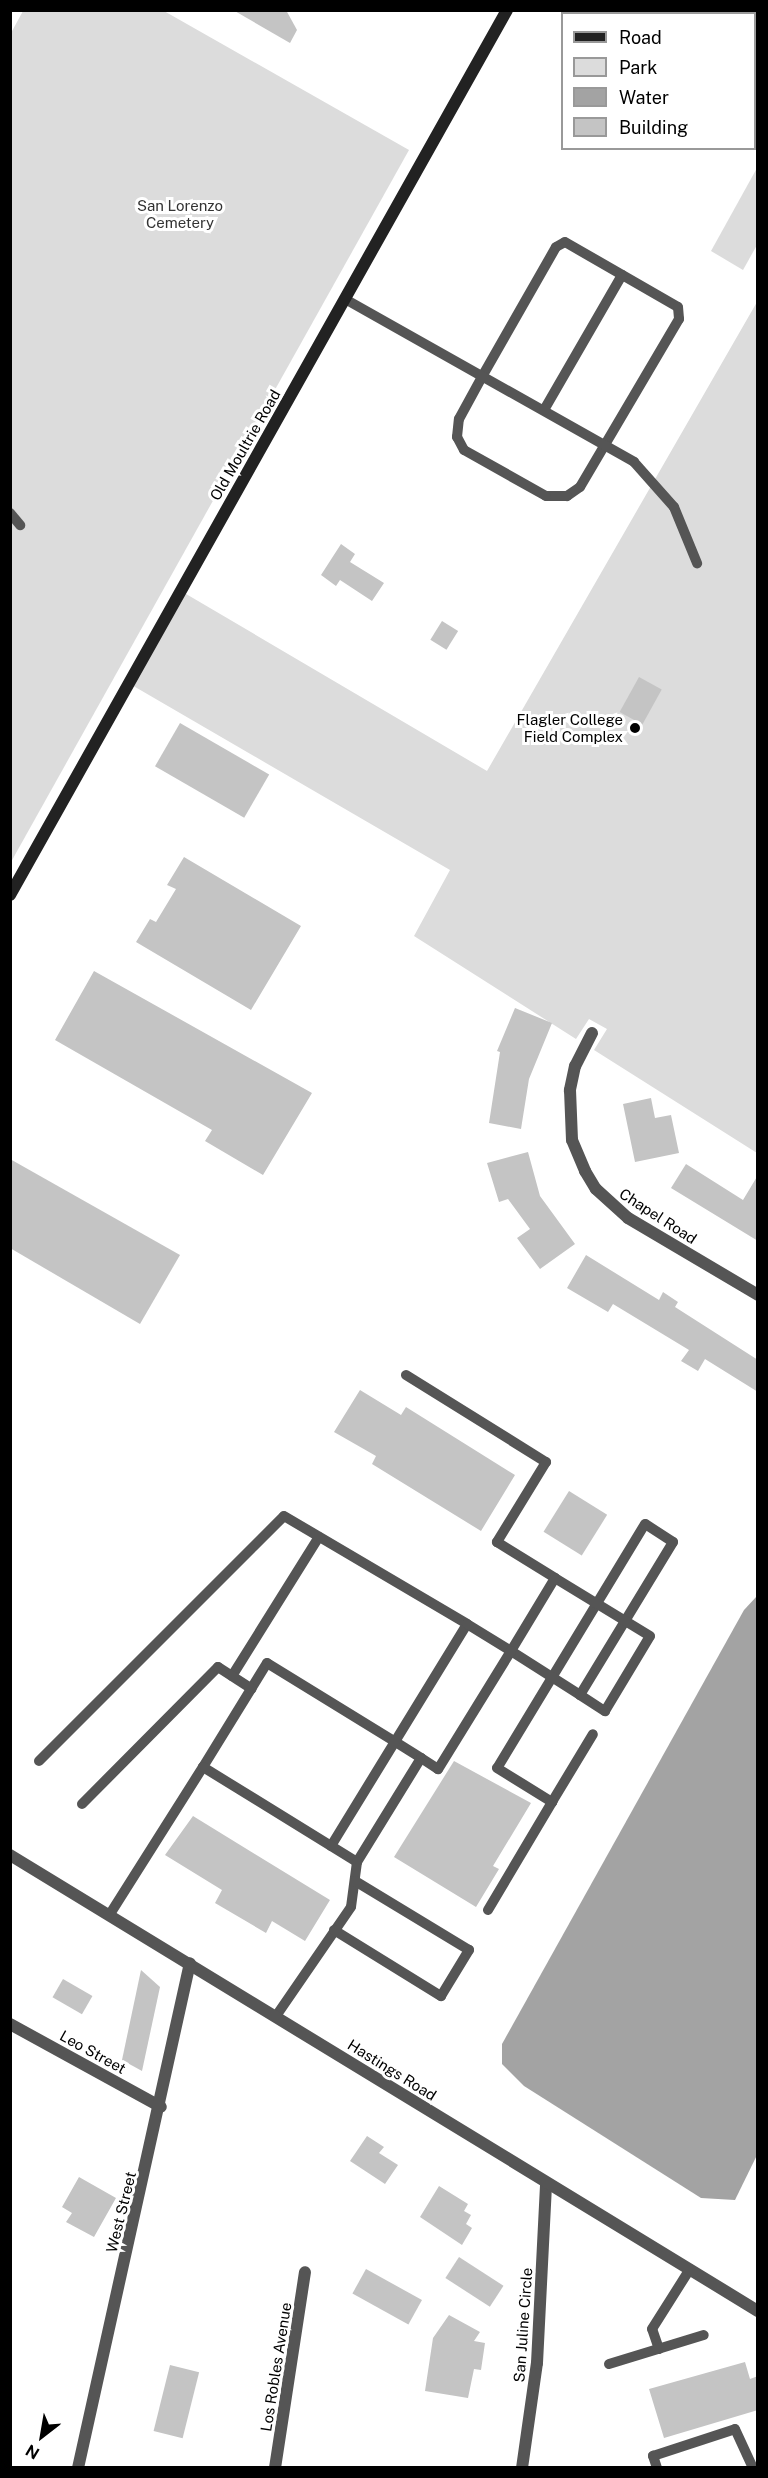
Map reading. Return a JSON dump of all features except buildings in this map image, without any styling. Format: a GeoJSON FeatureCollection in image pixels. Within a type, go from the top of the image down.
{"type":"FeatureCollection","features":[{"type":"Feature","properties":{"kind":"main road","name":"Old Moultrie Road"},"geometry":{"type":"LineString","coordinates":[[10,895],[507,10]]}},
{"type":"Feature","properties":{"kind":"street","name":"Chapel Road"},"geometry":{"type":"LineString","coordinates":[[592,1033],[575,1066],[570,1090],[573,1140],[585,1171],[610,1204],[628,1218],[758,1295]]}},
{"type":"Feature","properties":{"kind":"street","name":"Hastings Road"},"geometry":{"type":"LineString","coordinates":[[10,1855],[190,1963],[546,2184],[758,2311]]}},
{"type":"Feature","properties":{"kind":"street","name":"West Street"},"geometry":{"type":"LineString","coordinates":[[78,2468],[161,2107],[190,1963]]}},
{"type":"Feature","properties":{"kind":"street","name":"Leo Street"},"geometry":{"type":"LineString","coordinates":[[10,2024],[161,2107]]}},
{"type":"Feature","properties":{"kind":"street","name":"San Juline Circle"},"geometry":{"type":"LineString","coordinates":[[522,2468],[537,2363],[546,2184]]}},
{"type":"Feature","properties":{"kind":"street","name":"Los Robles Avenue"},"geometry":{"type":"LineString","coordinates":[[275,2468],[305,2272]]}},
{"type":"Feature","properties":{"kind":"lane"},"geometry":{"type":"LineString","coordinates":[[565,243],[678,308],[679,319],[605,446],[580,487],[567,496],[546,496],[464,450],[456,437],[459,419],[483,375],[556,247],[565,243]]}},
{"type":"Feature","properties":{"kind":"lane"},"geometry":{"type":"LineString","coordinates":[[544,410],[622,275]]}},
{"type":"Feature","properties":{"kind":"lane"},"geometry":{"type":"LineString","coordinates":[[345,299],[634,462],[674,507],[697,563]]}},
{"type":"Feature","properties":{"kind":"lane"},"geometry":{"type":"LineString","coordinates":[[10,513],[20,525]]}},
{"type":"Feature","properties":{"kind":"lane"},"geometry":{"type":"LineString","coordinates":[[39,1761],[284,1516],[467,1624],[605,1711],[650,1636],[497,1542],[546,1462],[406,1375]]}},
{"type":"Feature","properties":{"kind":"lane"},"geometry":{"type":"LineString","coordinates":[[552,1802],[497,1768],[645,1524],[673,1542],[580,1695]]}},
{"type":"Feature","properties":{"kind":"lane"},"geometry":{"type":"LineString","coordinates":[[232,1676],[319,1537]]}},
{"type":"Feature","properties":{"kind":"lane"},"geometry":{"type":"LineString","coordinates":[[110,1914],[267,1663],[438,1769],[555,1578]]}},
{"type":"Feature","properties":{"kind":"lane"},"geometry":{"type":"LineString","coordinates":[[330,1846],[467,1624]]}},
{"type":"Feature","properties":{"kind":"lane"},"geometry":{"type":"LineString","coordinates":[[82,1804],[218,1667],[252,1689]]}},
{"type":"Feature","properties":{"kind":"lane"},"geometry":{"type":"LineString","coordinates":[[488,1910],[593,1734]]}},
{"type":"Feature","properties":{"kind":"lane"},"geometry":{"type":"LineString","coordinates":[[276,2016],[351,1907],[357,1863],[421,1758]]}},
{"type":"Feature","properties":{"kind":"lane"},"geometry":{"type":"LineString","coordinates":[[203,1767],[357,1863]]}},
{"type":"Feature","properties":{"kind":"lane"},"geometry":{"type":"LineString","coordinates":[[334,1930],[441,1996],[469,1950],[355,1881]]}},
{"type":"Feature","properties":{"kind":"lane"},"geometry":{"type":"LineString","coordinates":[[659,2349],[652,2329],[690,2269]]}},
{"type":"Feature","properties":{"kind":"lane"},"geometry":{"type":"LineString","coordinates":[[609,2364],[704,2335]]}},
{"type":"Feature","properties":{"kind":"lane"},"geometry":{"type":"LineString","coordinates":[[657,2468],[653,2456],[735,2430],[753,2468]]}},
{"type":"Feature","properties":{"kind":"green space","name":"San Lorenzo Cemetery"},"geometry":{"type":"Polygon","coordinates":[[[23,11],[164,11],[409,150],[11,862],[11,33],[23,11]]]}},
{"type":"Feature","properties":{"kind":"green space"},"geometry":{"type":"Polygon","coordinates":[[[757,168],[757,245],[743,270],[711,251],[757,168]]]}},
{"type":"Feature","properties":{"kind":"green space","name":"Flagler College Field Complex"},"geometry":{"type":"Polygon","coordinates":[[[757,302],[757,1153],[594,1050],[607,1029],[589,1019],[576,1039],[414,936],[450,870],[130,684],[181,591],[487,771],[757,302]]]}},
{"type":"Feature","properties":{"kind":"water"},"geometry":{"type":"Polygon","coordinates":[[[757,1596],[758,2153],[735,2200],[701,2198],[524,2086],[502,2064],[502,2044],[744,1610],[757,1596]]]}},
{"type":"Feature","properties":{"kind":"place","name":"Flagler College Field Complex"},"geometry":{"type":"Point","coordinates":[635,728]}}]}
